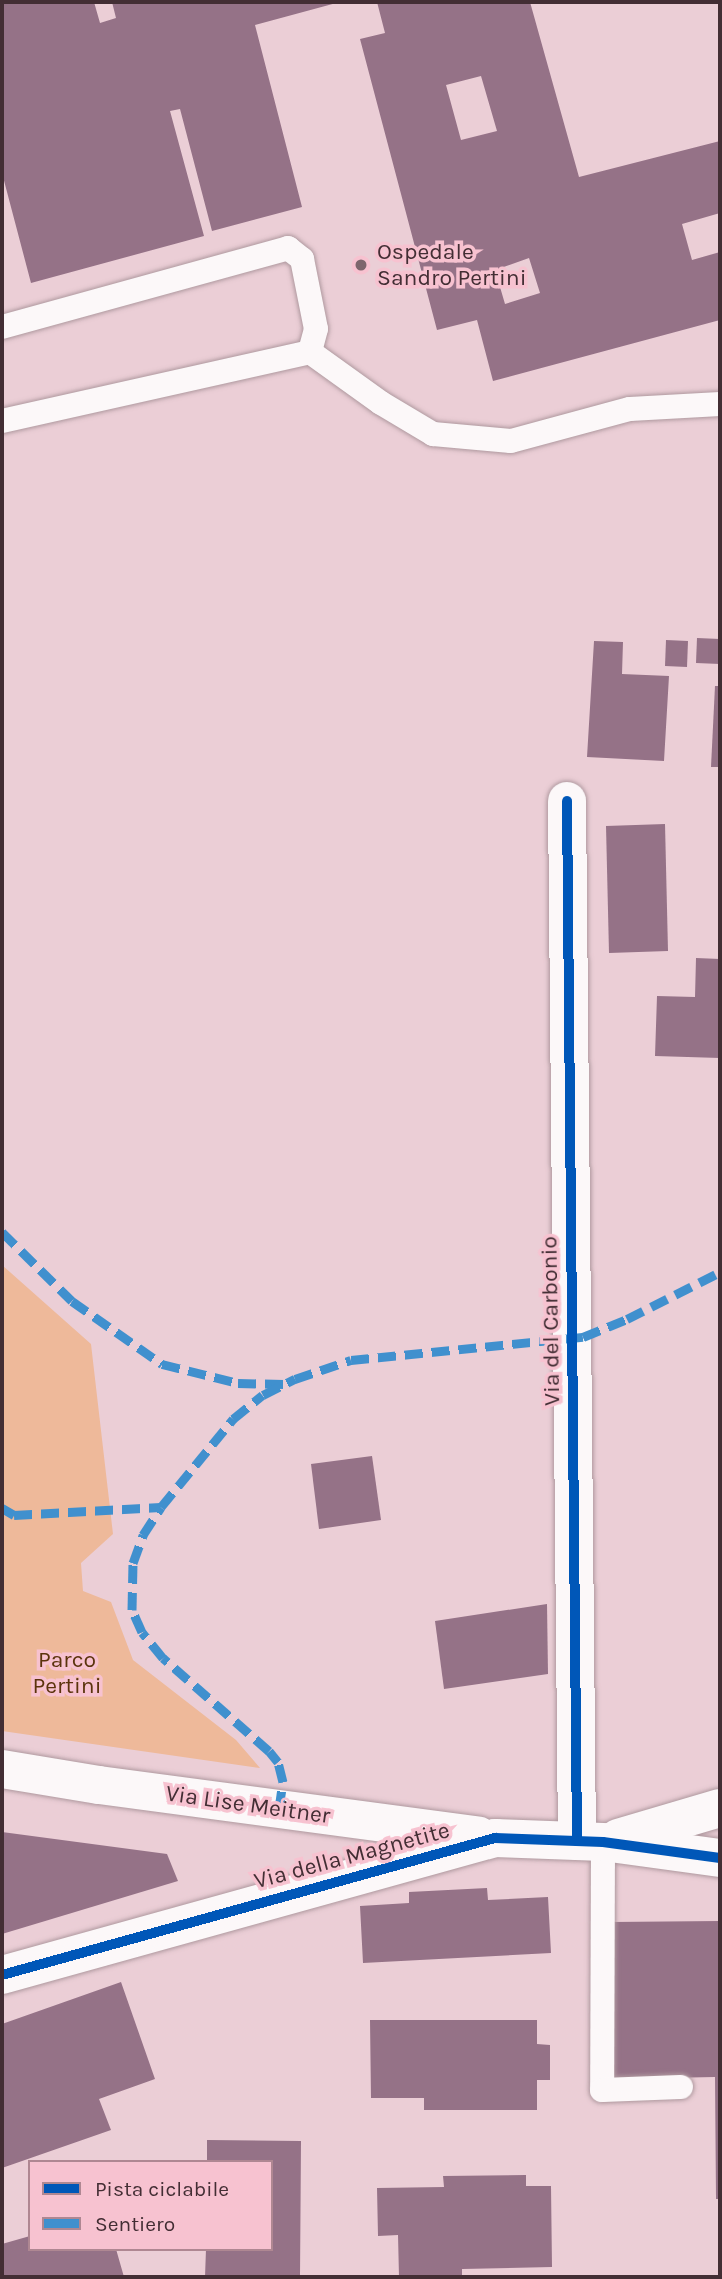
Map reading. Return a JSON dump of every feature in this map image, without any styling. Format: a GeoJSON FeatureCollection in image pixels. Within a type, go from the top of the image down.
{"type":"FeatureCollection","features":[{"type":"Feature","properties":{"kind":"street","name":"Via del Carbonio"},"geometry":{"type":"LineString","coordinates":[[567,801],[590,1842]]}},
{"type":"Feature","properties":{"kind":"street","name":"Via Lise Meitner"},"geometry":{"type":"LineString","coordinates":[[2,1769],[99,1785],[495,1839]]}},
{"type":"Feature","properties":{"kind":"street","name":"Via della Magnetite"},"geometry":{"type":"LineString","coordinates":[[590,1842],[720,1808]]}},
{"type":"Feature","properties":{"kind":"street","name":"Via della Magnetite"},"geometry":{"type":"LineString","coordinates":[[2,1975],[495,1839],[590,1842],[720,1858]]}},
{"type":"Feature","properties":{"kind":"lane"},"geometry":{"type":"LineString","coordinates":[[2,327],[288,248],[302,259],[316,329],[310,352]]}},
{"type":"Feature","properties":{"kind":"lane"},"geometry":{"type":"LineString","coordinates":[[2,421],[310,352],[381,402],[433,434],[511,441],[630,409],[720,404]]}},
{"type":"Feature","properties":{"kind":"lane"},"geometry":{"type":"LineString","coordinates":[[590,1842],[602,2090],[681,2087]]}},
{"type":"Feature","properties":{"kind":"green space","name":"Parco Pertini"},"geometry":{"type":"Polygon","coordinates":[[[2,1265],[91,1344],[113,1534],[81,1563],[83,1591],[111,1602],[133,1660],[236,1740],[260,1768],[2,1731],[2,1265]]]}},
{"type":"Feature","properties":{"kind":"building"},"geometry":{"type":"Polygon","coordinates":[[[2,2],[94,2],[100,23],[116,18],[112,2],[340,2],[255,25],[302,207],[212,231],[180,109],[170,111],[204,236],[31,283],[2,173],[2,2]]]}},
{"type":"Feature","properties":{"kind":"building","name":"Ospedale Sandro Pertini"},"geometry":{"type":"Polygon","coordinates":[[[377,2],[530,2],[579,177],[720,141],[720,213],[682,224],[692,260],[720,252],[720,320],[493,381],[477,320],[437,330],[360,39],[385,33],[377,2]],[[481,76],[446,85],[461,140],[497,131],[481,76]],[[529,258],[495,270],[505,304],[540,293],[529,258]]]}},
{"type":"Feature","properties":{"kind":"building"},"geometry":{"type":"Polygon","coordinates":[[[697,638],[720,639],[720,664],[696,663],[697,638]]]}},
{"type":"Feature","properties":{"kind":"building"},"geometry":{"type":"Polygon","coordinates":[[[666,640],[688,641],[687,667],[665,666],[666,640]]]}},
{"type":"Feature","properties":{"kind":"building"},"geometry":{"type":"Polygon","coordinates":[[[594,641],[623,642],[622,674],[669,676],[664,761],[587,757],[594,641]]]}},
{"type":"Feature","properties":{"kind":"building"},"geometry":{"type":"Polygon","coordinates":[[[715,686],[720,686],[720,767],[711,767],[715,686]]]}},
{"type":"Feature","properties":{"kind":"building"},"geometry":{"type":"Polygon","coordinates":[[[665,824],[668,951],[609,953],[606,826],[665,824]]]}},
{"type":"Feature","properties":{"kind":"building"},"geometry":{"type":"Polygon","coordinates":[[[696,958],[720,959],[720,1058],[655,1056],[657,996],[695,997],[696,958]]]}},
{"type":"Feature","properties":{"kind":"building"},"geometry":{"type":"Polygon","coordinates":[[[372,1456],[381,1520],[319,1529],[311,1464],[372,1456]]]}},
{"type":"Feature","properties":{"kind":"building"},"geometry":{"type":"Polygon","coordinates":[[[547,1604],[548,1674],[444,1689],[435,1621],[547,1604]]]}},
{"type":"Feature","properties":{"kind":"building"},"geometry":{"type":"Polygon","coordinates":[[[2,1832],[167,1854],[178,1881],[2,1934],[2,1832]]]}},
{"type":"Feature","properties":{"kind":"building"},"geometry":{"type":"Polygon","coordinates":[[[487,1888],[488,1900],[548,1897],[551,1953],[363,1963],[360,1906],[409,1903],[409,1892],[487,1888]]]}},
{"type":"Feature","properties":{"kind":"building"},"geometry":{"type":"Polygon","coordinates":[[[720,1921],[720,2199],[716,2199],[715,2077],[614,2079],[612,1922],[720,1921]]]}},
{"type":"Feature","properties":{"kind":"building"},"geometry":{"type":"Polygon","coordinates":[[[121,1982],[155,2079],[99,2099],[111,2130],[2,2168],[2,2024],[121,1982]]]}},
{"type":"Feature","properties":{"kind":"building"},"geometry":{"type":"Polygon","coordinates":[[[370,2020],[537,2020],[537,2044],[550,2045],[550,2080],[537,2080],[537,2110],[424,2110],[424,2098],[371,2098],[370,2020]]]}},
{"type":"Feature","properties":{"kind":"building"},"geometry":{"type":"Polygon","coordinates":[[[207,2140],[301,2141],[300,2277],[205,2277],[206,2251],[273,2251],[273,2160],[207,2160],[207,2140]]]}},
{"type":"Feature","properties":{"kind":"building"},"geometry":{"type":"Polygon","coordinates":[[[526,2175],[526,2186],[551,2186],[552,2267],[462,2269],[462,2277],[399,2277],[398,2235],[378,2236],[377,2188],[444,2187],[443,2176],[526,2175]]]}},
{"type":"Feature","properties":{"kind":"building"},"geometry":{"type":"Polygon","coordinates":[[[28,2237],[28,2251],[117,2251],[124,2277],[2,2277],[2,2244],[28,2237]]]}},
{"type":"Feature","properties":{"kind":"marked path"},"geometry":{"type":"LineString","coordinates":[[2,1232],[72,1301],[162,1364],[238,1383],[284,1384]]}},
{"type":"Feature","properties":{"kind":"marked path"},"geometry":{"type":"LineString","coordinates":[[279,1809],[283,1782],[278,1762],[269,1751],[163,1658],[142,1632],[132,1610],[133,1563],[143,1535],[161,1507],[233,1419],[263,1395],[295,1379],[351,1360],[583,1337],[627,1319],[720,1272]]}},
{"type":"Feature","properties":{"kind":"marked path"},"geometry":{"type":"LineString","coordinates":[[2,1508],[14,1515],[161,1507]]}},
{"type":"Feature","properties":{"kind":"cycle path"},"geometry":{"type":"LineString","coordinates":[[567,801],[577,1841]]}},
{"type":"Feature","properties":{"kind":"cycle path"},"geometry":{"type":"LineString","coordinates":[[2,1975],[495,1838],[603,1842],[720,1858]]}},
{"type":"Feature","properties":{"kind":"place","name":"Ospedale Sandro Pertini"},"geometry":{"type":"Point","coordinates":[361,265]}}]}
